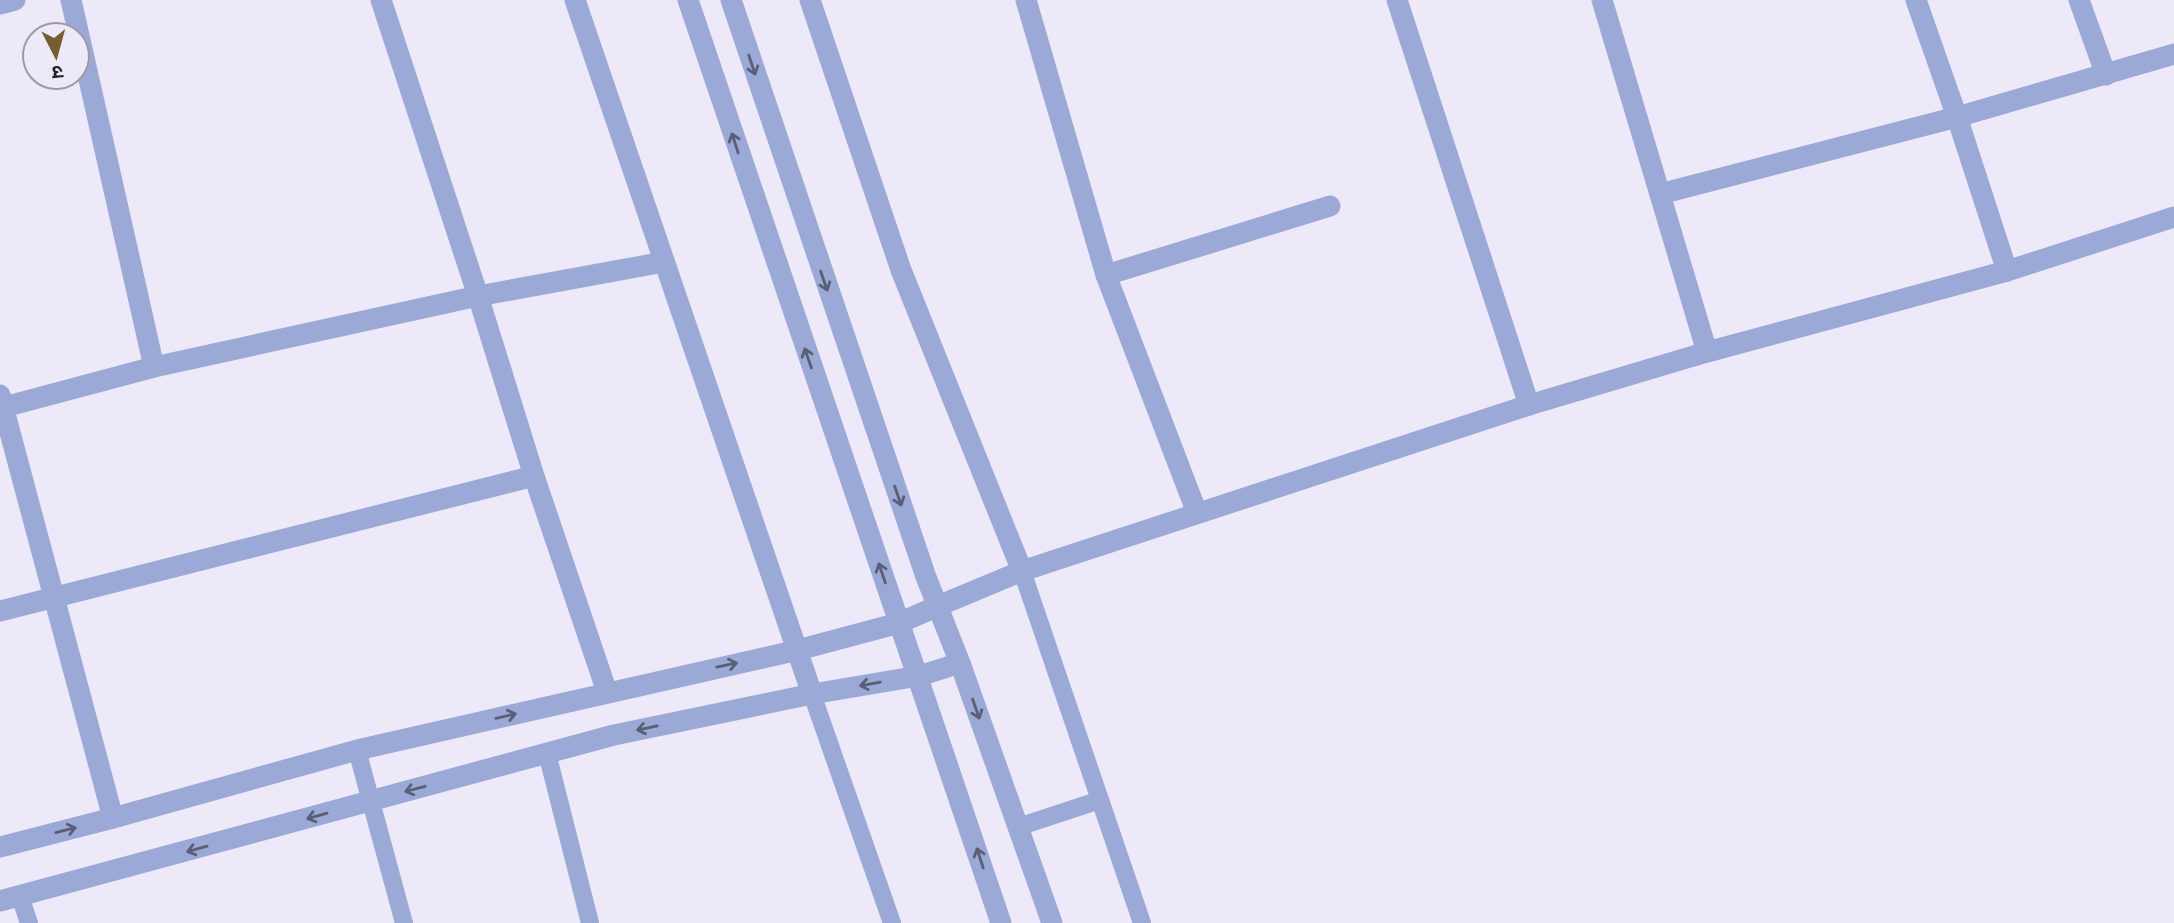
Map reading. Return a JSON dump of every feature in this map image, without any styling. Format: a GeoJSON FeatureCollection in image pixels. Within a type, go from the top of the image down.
{"type":"FeatureCollection","features":[{"type":"Feature","properties":{"kind":"street"},"geometry":{"type":"LineString","coordinates":[[0,4],[15,0]]}},
{"type":"Feature","properties":{"kind":"street"},"geometry":{"type":"LineString","coordinates":[[71,0],[154,367]]}},
{"type":"Feature","properties":{"kind":"street"},"geometry":{"type":"LineString","coordinates":[[381,0],[534,476],[607,692]]}},
{"type":"Feature","properties":{"kind":"street"},"geometry":{"type":"LineString","coordinates":[[575,0],[813,694]]}},
{"type":"Feature","properties":{"kind":"street"},"geometry":{"type":"LineString","coordinates":[[688,0],[1001,923]]}},
{"type":"Feature","properties":{"kind":"street"},"geometry":{"type":"LineString","coordinates":[[731,0],[804,222],[1052,923]]}},
{"type":"Feature","properties":{"kind":"street"},"geometry":{"type":"LineString","coordinates":[[810,0],[901,270],[1022,571]]}},
{"type":"Feature","properties":{"kind":"street"},"geometry":{"type":"LineString","coordinates":[[1026,0],[1106,275],[1197,513]]}},
{"type":"Feature","properties":{"kind":"street"},"geometry":{"type":"LineString","coordinates":[[1397,0],[1528,405]]}},
{"type":"Feature","properties":{"kind":"street"},"geometry":{"type":"LineString","coordinates":[[1604,0],[1707,352]]}},
{"type":"Feature","properties":{"kind":"street"},"geometry":{"type":"LineString","coordinates":[[1916,0],[2007,271]]}},
{"type":"Feature","properties":{"kind":"street"},"geometry":{"type":"LineString","coordinates":[[2079,0],[2106,75]]}},
{"type":"Feature","properties":{"kind":"street"},"geometry":{"type":"LineString","coordinates":[[1660,194],[1957,117],[2174,54]]}},
{"type":"Feature","properties":{"kind":"street"},"geometry":{"type":"LineString","coordinates":[[1106,275],[1330,206]]}},
{"type":"Feature","properties":{"kind":"street"},"geometry":{"type":"LineString","coordinates":[[0,847],[357,750],[798,650],[899,623],[1022,571],[1528,405],[1707,352],[2007,271],[2174,217]]}},
{"type":"Feature","properties":{"kind":"street"},"geometry":{"type":"LineString","coordinates":[[113,818],[1,403],[478,296],[664,262]]}},
{"type":"Feature","properties":{"kind":"street"},"geometry":{"type":"LineString","coordinates":[[0,611],[534,476]]}},
{"type":"Feature","properties":{"kind":"street"},"geometry":{"type":"LineString","coordinates":[[10,899],[614,735],[813,694],[919,676],[960,663]]}},
{"type":"Feature","properties":{"kind":"lane"},"geometry":{"type":"LineString","coordinates":[[1022,571],[1142,923]]}},
{"type":"Feature","properties":{"kind":"lane"},"geometry":{"type":"LineString","coordinates":[[813,694],[892,923]]}},
{"type":"Feature","properties":{"kind":"lane"},"geometry":{"type":"LineString","coordinates":[[357,750],[404,923]]}},
{"type":"Feature","properties":{"kind":"lane"},"geometry":{"type":"LineString","coordinates":[[547,753],[590,923]]}},
{"type":"Feature","properties":{"kind":"lane"},"geometry":{"type":"LineString","coordinates":[[1017,827],[1100,800]]}},
{"type":"Feature","properties":{"kind":"lane"},"geometry":{"type":"LineString","coordinates":[[10,899],[29,923]]}}]}
